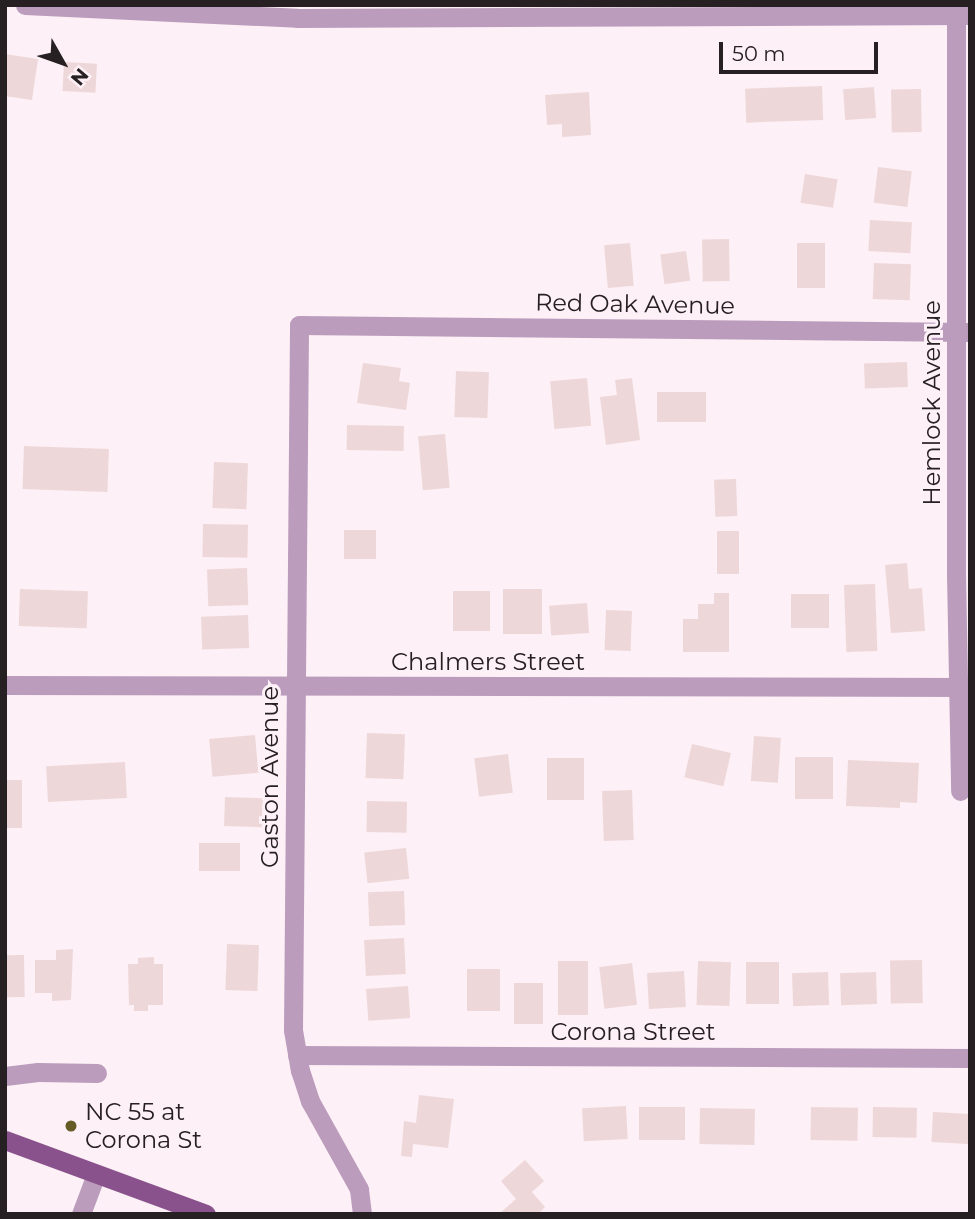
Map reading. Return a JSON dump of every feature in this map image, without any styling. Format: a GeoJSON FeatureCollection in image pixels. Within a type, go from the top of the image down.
{"type":"FeatureCollection","features":[{"type":"Feature","properties":{"kind":"main road"},"geometry":{"type":"LineString","coordinates":[[5,1140],[206,1214]]}},
{"type":"Feature","properties":{"kind":"street"},"geometry":{"type":"LineString","coordinates":[[25,5],[298,12],[963,14]]}},
{"type":"Feature","properties":{"kind":"street","name":"Hemlock Avenue"},"geometry":{"type":"LineString","coordinates":[[960,791],[964,687],[963,14]]}},
{"type":"Feature","properties":{"kind":"street","name":"Red Oak Avenue"},"geometry":{"type":"LineString","coordinates":[[299,325],[963,332]]}},
{"type":"Feature","properties":{"kind":"street","name":"Gaston Avenue"},"geometry":{"type":"LineString","coordinates":[[299,325],[293,1030],[310,1101],[359,1189],[362,1214]]}},
{"type":"Feature","properties":{"kind":"street","name":"Chalmers Street"},"geometry":{"type":"LineString","coordinates":[[5,685],[964,687]]}},
{"type":"Feature","properties":{"kind":"street","name":"Corona Street"},"geometry":{"type":"LineString","coordinates":[[297,1055],[970,1058]]}},
{"type":"Feature","properties":{"kind":"street"},"geometry":{"type":"LineString","coordinates":[[5,1076],[38,1072],[97,1073]]}},
{"type":"Feature","properties":{"kind":"street"},"geometry":{"type":"LineString","coordinates":[[81,1214],[96,1174]]}},
{"type":"Feature","properties":{"kind":"building"},"geometry":{"type":"Polygon","coordinates":[[[5,54],[38,59],[32,100],[5,96],[5,54]]]}},
{"type":"Feature","properties":{"kind":"building"},"geometry":{"type":"Polygon","coordinates":[[[64,62],[97,64],[95,93],[62,91],[64,62]]]}},
{"type":"Feature","properties":{"kind":"building"},"geometry":{"type":"Polygon","coordinates":[[[822,86],[823,120],[746,123],[745,89],[822,86]]]}},
{"type":"Feature","properties":{"kind":"building"},"geometry":{"type":"Polygon","coordinates":[[[874,87],[876,118],[845,120],[843,89],[874,87]]]}},
{"type":"Feature","properties":{"kind":"building"},"geometry":{"type":"Polygon","coordinates":[[[921,89],[922,132],[892,133],[891,90],[921,89]]]}},
{"type":"Feature","properties":{"kind":"building"},"geometry":{"type":"Polygon","coordinates":[[[589,92],[591,135],[562,137],[562,124],[547,125],[545,95],[589,92]]]}},
{"type":"Feature","properties":{"kind":"building"},"geometry":{"type":"Polygon","coordinates":[[[878,167],[912,171],[907,207],[874,203],[878,167]]]}},
{"type":"Feature","properties":{"kind":"building"},"geometry":{"type":"Polygon","coordinates":[[[805,174],[838,179],[833,208],[800,203],[805,174]]]}},
{"type":"Feature","properties":{"kind":"building"},"geometry":{"type":"Polygon","coordinates":[[[870,220],[912,222],[910,253],[868,251],[870,220]]]}},
{"type":"Feature","properties":{"kind":"building"},"geometry":{"type":"Polygon","coordinates":[[[702,239],[729,239],[730,281],[703,281],[702,239]]]}},
{"type":"Feature","properties":{"kind":"building"},"geometry":{"type":"Polygon","coordinates":[[[630,243],[634,286],[608,288],[604,245],[630,243]]]}},
{"type":"Feature","properties":{"kind":"building"},"geometry":{"type":"Polygon","coordinates":[[[797,243],[825,243],[825,288],[797,288],[797,243]]]}},
{"type":"Feature","properties":{"kind":"building"},"geometry":{"type":"Polygon","coordinates":[[[686,251],[690,281],[664,284],[660,255],[686,251]]]}},
{"type":"Feature","properties":{"kind":"building"},"geometry":{"type":"Polygon","coordinates":[[[874,263],[911,264],[910,300],[873,299],[874,263]]]}},
{"type":"Feature","properties":{"kind":"building"},"geometry":{"type":"Polygon","coordinates":[[[907,362],[908,387],[865,388],[864,364],[907,362]]]}},
{"type":"Feature","properties":{"kind":"building"},"geometry":{"type":"Polygon","coordinates":[[[363,363],[401,368],[399,381],[410,383],[406,410],[357,403],[363,363]]]}},
{"type":"Feature","properties":{"kind":"building"},"geometry":{"type":"Polygon","coordinates":[[[456,371],[489,372],[487,418],[454,417],[456,371]]]}},
{"type":"Feature","properties":{"kind":"building"},"geometry":{"type":"Polygon","coordinates":[[[587,378],[591,426],[554,429],[550,381],[587,378]]]}},
{"type":"Feature","properties":{"kind":"building"},"geometry":{"type":"Polygon","coordinates":[[[632,378],[640,440],[606,445],[600,397],[617,395],[615,380],[632,378]]]}},
{"type":"Feature","properties":{"kind":"building"},"geometry":{"type":"Polygon","coordinates":[[[657,392],[706,392],[706,422],[657,422],[657,392]]]}},
{"type":"Feature","properties":{"kind":"building"},"geometry":{"type":"Polygon","coordinates":[[[347,425],[404,426],[404,451],[347,450],[347,425]]]}},
{"type":"Feature","properties":{"kind":"building"},"geometry":{"type":"Polygon","coordinates":[[[445,434],[450,488],[423,490],[418,436],[445,434]]]}},
{"type":"Feature","properties":{"kind":"building"},"geometry":{"type":"Polygon","coordinates":[[[24,446],[109,449],[107,492],[22,489],[24,446]]]}},
{"type":"Feature","properties":{"kind":"building"},"geometry":{"type":"Polygon","coordinates":[[[214,462],[248,463],[246,509],[212,508],[214,462]]]}},
{"type":"Feature","properties":{"kind":"building"},"geometry":{"type":"Polygon","coordinates":[[[736,479],[737,516],[715,517],[714,480],[736,479]]]}},
{"type":"Feature","properties":{"kind":"building"},"geometry":{"type":"Polygon","coordinates":[[[203,524],[248,525],[247,558],[202,557],[203,524]]]}},
{"type":"Feature","properties":{"kind":"building"},"geometry":{"type":"Polygon","coordinates":[[[344,530],[376,530],[376,559],[344,559],[344,530]]]}},
{"type":"Feature","properties":{"kind":"building"},"geometry":{"type":"Polygon","coordinates":[[[717,531],[739,531],[739,574],[717,574],[717,531]]]}},
{"type":"Feature","properties":{"kind":"building"},"geometry":{"type":"Polygon","coordinates":[[[907,563],[909,589],[922,588],[925,631],[891,633],[885,565],[907,563]]]}},
{"type":"Feature","properties":{"kind":"building"},"geometry":{"type":"Polygon","coordinates":[[[247,568],[248,605],[208,606],[207,569],[247,568]]]}},
{"type":"Feature","properties":{"kind":"building"},"geometry":{"type":"Polygon","coordinates":[[[875,584],[877,651],[846,652],[844,585],[875,584]]]}},
{"type":"Feature","properties":{"kind":"building"},"geometry":{"type":"Polygon","coordinates":[[[20,589],[88,591],[87,628],[19,626],[20,589]]]}},
{"type":"Feature","properties":{"kind":"building"},"geometry":{"type":"Polygon","coordinates":[[[503,589],[542,589],[542,634],[503,634],[503,589]]]}},
{"type":"Feature","properties":{"kind":"building"},"geometry":{"type":"Polygon","coordinates":[[[453,591],[490,591],[490,631],[453,631],[453,591]]]}},
{"type":"Feature","properties":{"kind":"building"},"geometry":{"type":"Polygon","coordinates":[[[714,593],[729,593],[729,652],[683,652],[683,619],[698,619],[698,604],[714,604],[714,593]]]}},
{"type":"Feature","properties":{"kind":"building"},"geometry":{"type":"Polygon","coordinates":[[[791,594],[829,594],[829,628],[791,628],[791,594]]]}},
{"type":"Feature","properties":{"kind":"building"},"geometry":{"type":"Polygon","coordinates":[[[587,603],[589,633],[551,636],[549,606],[587,603]]]}},
{"type":"Feature","properties":{"kind":"building"},"geometry":{"type":"Polygon","coordinates":[[[606,610],[632,611],[631,651],[605,650],[606,610]]]}},
{"type":"Feature","properties":{"kind":"building"},"geometry":{"type":"Polygon","coordinates":[[[248,615],[249,648],[202,650],[201,617],[248,615]]]}},
{"type":"Feature","properties":{"kind":"building"},"geometry":{"type":"Polygon","coordinates":[[[367,733],[405,734],[403,779],[365,778],[367,733]]]}},
{"type":"Feature","properties":{"kind":"building"},"geometry":{"type":"Polygon","coordinates":[[[255,735],[258,773],[212,777],[209,739],[255,735]]]}},
{"type":"Feature","properties":{"kind":"building"},"geometry":{"type":"Polygon","coordinates":[[[754,736],[781,738],[778,783],[751,781],[754,736]]]}},
{"type":"Feature","properties":{"kind":"building"},"geometry":{"type":"Polygon","coordinates":[[[692,744],[731,753],[723,786],[684,777],[692,744]]]}},
{"type":"Feature","properties":{"kind":"building"},"geometry":{"type":"Polygon","coordinates":[[[508,754],[513,793],[479,797],[474,758],[508,754]]]}},
{"type":"Feature","properties":{"kind":"building"},"geometry":{"type":"Polygon","coordinates":[[[795,757],[833,757],[833,799],[795,799],[795,757]]]}},
{"type":"Feature","properties":{"kind":"building"},"geometry":{"type":"Polygon","coordinates":[[[547,758],[584,758],[584,800],[547,800],[547,758]]]}},
{"type":"Feature","properties":{"kind":"building"},"geometry":{"type":"Polygon","coordinates":[[[848,760],[919,763],[917,803],[900,802],[900,808],[846,806],[848,760]]]}},
{"type":"Feature","properties":{"kind":"building"},"geometry":{"type":"Polygon","coordinates":[[[125,762],[127,798],[48,802],[46,766],[125,762]]]}},
{"type":"Feature","properties":{"kind":"building"},"geometry":{"type":"Polygon","coordinates":[[[5,780],[22,780],[22,828],[5,828],[5,780]]]}},
{"type":"Feature","properties":{"kind":"building"},"geometry":{"type":"Polygon","coordinates":[[[632,790],[634,840],[604,841],[602,791],[632,790]]]}},
{"type":"Feature","properties":{"kind":"building"},"geometry":{"type":"Polygon","coordinates":[[[225,797],[263,798],[262,827],[224,826],[225,797]]]}},
{"type":"Feature","properties":{"kind":"building"},"geometry":{"type":"Polygon","coordinates":[[[367,801],[407,802],[406,833],[366,832],[367,801]]]}},
{"type":"Feature","properties":{"kind":"building"},"geometry":{"type":"Polygon","coordinates":[[[199,843],[240,843],[240,871],[199,871],[199,843]]]}},
{"type":"Feature","properties":{"kind":"building"},"geometry":{"type":"Polygon","coordinates":[[[406,848],[409,879],[367,883],[364,852],[406,848]]]}},
{"type":"Feature","properties":{"kind":"building"},"geometry":{"type":"Polygon","coordinates":[[[404,891],[405,925],[369,926],[368,892],[404,891]]]}},
{"type":"Feature","properties":{"kind":"building"},"geometry":{"type":"Polygon","coordinates":[[[404,938],[406,974],[366,976],[364,940],[404,938]]]}},
{"type":"Feature","properties":{"kind":"building"},"geometry":{"type":"Polygon","coordinates":[[[227,944],[259,945],[257,991],[225,990],[227,944]]]}},
{"type":"Feature","properties":{"kind":"building"},"geometry":{"type":"Polygon","coordinates":[[[73,949],[71,1000],[52,1001],[52,993],[35,993],[35,960],[56,960],[56,950],[73,949]]]}},
{"type":"Feature","properties":{"kind":"building"},"geometry":{"type":"Polygon","coordinates":[[[5,955],[24,955],[25,997],[6,997],[5,955]]]}},
{"type":"Feature","properties":{"kind":"building"},"geometry":{"type":"Polygon","coordinates":[[[154,957],[154,964],[163,964],[163,1005],[148,1005],[148,1011],[134,1011],[134,1005],[129,1005],[128,964],[138,964],[138,958],[154,957]]]}},
{"type":"Feature","properties":{"kind":"building"},"geometry":{"type":"Polygon","coordinates":[[[922,960],[923,1003],[891,1004],[890,961],[922,960]]]}},
{"type":"Feature","properties":{"kind":"building"},"geometry":{"type":"Polygon","coordinates":[[[558,961],[588,961],[588,1015],[558,1015],[558,961]]]}},
{"type":"Feature","properties":{"kind":"building"},"geometry":{"type":"Polygon","coordinates":[[[698,961],[731,962],[729,1006],[696,1005],[698,961]]]}},
{"type":"Feature","properties":{"kind":"building"},"geometry":{"type":"Polygon","coordinates":[[[746,962],[779,962],[779,1004],[746,1004],[746,962]]]}},
{"type":"Feature","properties":{"kind":"building"},"geometry":{"type":"Polygon","coordinates":[[[632,963],[637,1005],[604,1009],[599,967],[632,963]]]}},
{"type":"Feature","properties":{"kind":"building"},"geometry":{"type":"Polygon","coordinates":[[[467,969],[500,969],[500,1011],[467,1011],[467,969]]]}},
{"type":"Feature","properties":{"kind":"building"},"geometry":{"type":"Polygon","coordinates":[[[684,971],[686,1007],[649,1009],[647,973],[684,971]]]}},
{"type":"Feature","properties":{"kind":"building"},"geometry":{"type":"Polygon","coordinates":[[[828,972],[829,1005],[793,1006],[792,973],[828,972]]]}},
{"type":"Feature","properties":{"kind":"building"},"geometry":{"type":"Polygon","coordinates":[[[876,972],[877,1004],[841,1005],[840,973],[876,972]]]}},
{"type":"Feature","properties":{"kind":"building"},"geometry":{"type":"Polygon","coordinates":[[[514,983],[543,983],[543,1024],[514,1024],[514,983]]]}},
{"type":"Feature","properties":{"kind":"building"},"geometry":{"type":"Polygon","coordinates":[[[408,986],[410,1018],[368,1021],[366,989],[408,986]]]}},
{"type":"Feature","properties":{"kind":"building"},"geometry":{"type":"Polygon","coordinates":[[[419,1095],[454,1099],[448,1148],[413,1144],[412,1157],[401,1156],[404,1121],[416,1123],[419,1095]]]}},
{"type":"Feature","properties":{"kind":"building"},"geometry":{"type":"Polygon","coordinates":[[[626,1106],[628,1139],[584,1141],[582,1108],[626,1106]]]}},
{"type":"Feature","properties":{"kind":"building"},"geometry":{"type":"Polygon","coordinates":[[[639,1107],[685,1107],[685,1140],[639,1140],[639,1107]]]}},
{"type":"Feature","properties":{"kind":"building"},"geometry":{"type":"Polygon","coordinates":[[[811,1107],[858,1108],[857,1141],[810,1140],[811,1107]]]}},
{"type":"Feature","properties":{"kind":"building"},"geometry":{"type":"Polygon","coordinates":[[[873,1107],[917,1108],[916,1138],[872,1137],[873,1107]]]}},
{"type":"Feature","properties":{"kind":"building"},"geometry":{"type":"Polygon","coordinates":[[[700,1108],[755,1109],[754,1145],[699,1144],[700,1108]]]}},
{"type":"Feature","properties":{"kind":"building"},"geometry":{"type":"Polygon","coordinates":[[[933,1112],[970,1114],[968,1144],[931,1142],[933,1112]]]}},
{"type":"Feature","properties":{"kind":"building"},"geometry":{"type":"Polygon","coordinates":[[[525,1160],[544,1181],[532,1192],[545,1207],[538,1214],[499,1214],[516,1199],[501,1181],[525,1160]]]}},
{"type":"Feature","properties":{"kind":"place","name":"NC 55 at Corona St"},"geometry":{"type":"Point","coordinates":[71,1126]}}]}
